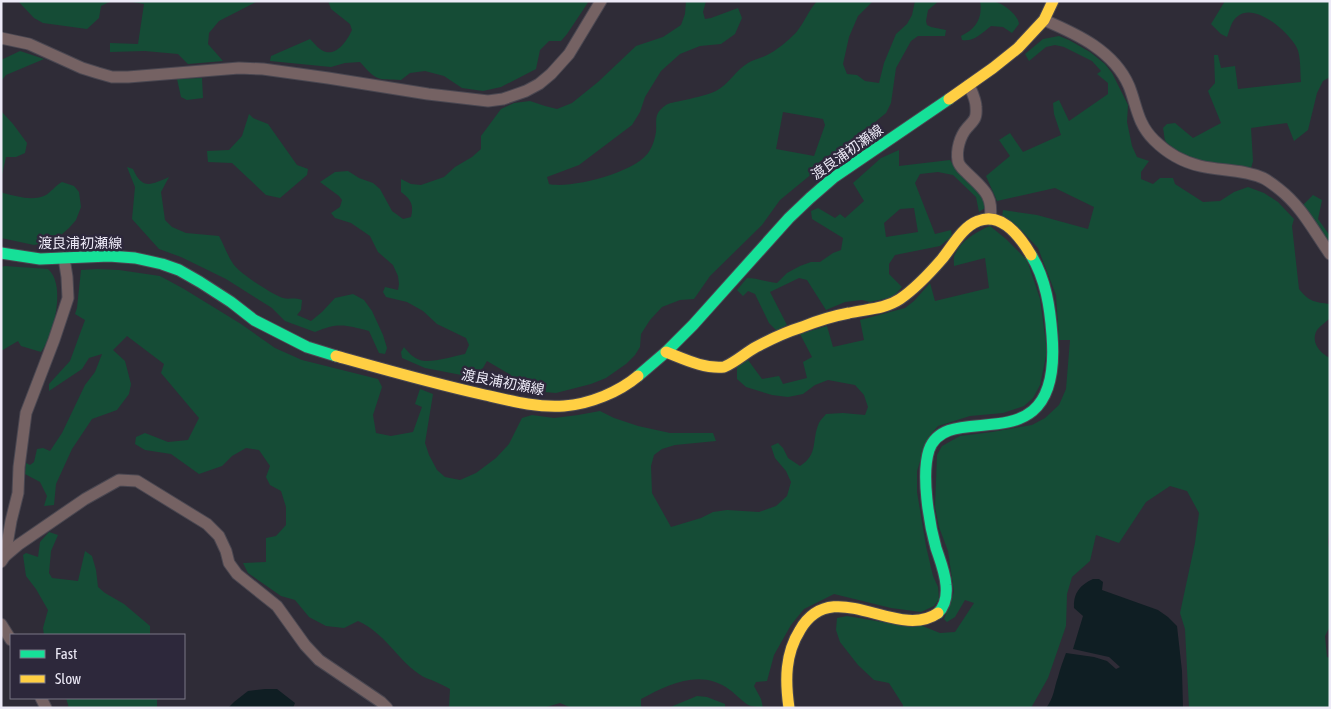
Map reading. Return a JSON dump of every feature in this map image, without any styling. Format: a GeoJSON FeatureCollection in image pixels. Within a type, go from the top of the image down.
{"type":"FeatureCollection","features":[{"type":"Feature","properties":{"kind":"main road","name":"渡良浦初瀬線"},"geometry":{"type":"LineString","coordinates":[[1,253],[40,259],[109,256],[136,258],[162,264],[179,270],[231,302],[254,320],[307,347],[447,386],[515,402],[542,406],[565,406],[584,402],[616,390],[634,379],[666,352],[789,218],[810,198],[833,178],[911,126],[1018,48],[1044,20],[1053,1]]}},
{"type":"Feature","properties":{"kind":"main road"},"geometry":{"type":"LineString","coordinates":[[666,352],[715,368],[725,367],[755,347],[778,336],[822,320],[889,306],[913,290],[972,223],[981,220],[990,219],[1006,224],[1018,236],[1029,249],[1044,285],[1052,330],[1052,368],[1048,388],[1035,409],[1016,421],[951,429],[934,440],[930,447],[927,463],[927,493],[934,539],[946,580],[947,595],[944,604],[938,613],[928,618],[918,619],[894,618],[840,606],[827,606],[818,610],[805,621],[790,651],[786,668],[789,708]]}},
{"type":"Feature","properties":{"kind":"street"},"geometry":{"type":"LineString","coordinates":[[1,38],[29,44],[82,68],[112,77],[239,68],[263,69],[428,94],[488,101],[516,96],[539,84],[551,74],[569,54],[601,1]]}},
{"type":"Feature","properties":{"kind":"street"},"geometry":{"type":"LineString","coordinates":[[1044,20],[1069,31],[1106,54],[1116,64],[1129,87],[1138,116],[1154,140],[1173,155],[1186,162],[1264,178],[1296,204],[1330,254]]}},
{"type":"Feature","properties":{"kind":"street"},"geometry":{"type":"LineString","coordinates":[[969,85],[977,106],[976,117],[961,137],[958,161],[961,168],[984,189],[990,205],[990,219]]}},
{"type":"Feature","properties":{"kind":"street"},"geometry":{"type":"LineString","coordinates":[[3,559],[18,493],[19,458],[26,413],[68,298],[64,258]]}},
{"type":"Feature","properties":{"kind":"street"},"geometry":{"type":"LineString","coordinates":[[3,559],[18,544],[84,499],[119,480],[137,481],[208,524],[219,536],[229,563],[236,574],[277,606],[318,660],[387,708]]}},
{"type":"Feature","properties":{"kind":"street"},"geometry":{"type":"LineString","coordinates":[[1,624],[10,638]]}},
{"type":"Feature","properties":{"kind":"green space"},"geometry":{"type":"Polygon","coordinates":[[[18,1],[111,1],[101,6],[99,18],[87,29],[43,23],[34,18],[18,1]]]}},
{"type":"Feature","properties":{"kind":"green space"},"geometry":{"type":"Polygon","coordinates":[[[127,1],[258,1],[219,21],[209,33],[208,44],[223,61],[188,64],[178,54],[145,51],[110,52],[110,43],[138,44],[144,4],[127,1]]]}},
{"type":"Feature","properties":{"kind":"green space"},"geometry":{"type":"Polygon","coordinates":[[[328,1],[589,1],[561,41],[549,41],[540,50],[536,69],[501,87],[483,91],[462,88],[444,76],[425,71],[410,73],[401,80],[378,78],[370,73],[360,62],[345,63],[331,67],[270,61],[271,56],[310,39],[319,49],[326,52],[335,51],[342,46],[352,30],[350,24],[331,9],[328,1]]]}},
{"type":"Feature","properties":{"kind":"green space"},"geometry":{"type":"Polygon","coordinates":[[[686,1],[706,1],[703,12],[705,19],[738,8],[742,18],[735,34],[721,44],[700,46],[680,54],[661,71],[645,97],[640,112],[632,125],[579,165],[547,177],[549,184],[573,184],[588,181],[619,172],[633,165],[650,150],[656,132],[656,117],[662,108],[669,104],[703,96],[721,88],[744,66],[764,57],[789,39],[798,30],[817,1],[873,1],[858,16],[849,37],[843,64],[847,74],[857,75],[865,81],[879,83],[884,63],[896,34],[907,24],[912,15],[915,1],[939,1],[928,10],[926,21],[927,25],[931,27],[946,30],[945,36],[918,36],[911,41],[896,68],[891,103],[886,113],[780,200],[762,225],[710,276],[694,299],[680,300],[662,307],[641,334],[640,347],[635,355],[606,378],[556,393],[521,390],[514,386],[511,375],[487,361],[477,378],[425,368],[402,358],[401,352],[404,347],[415,358],[429,361],[465,354],[469,345],[466,338],[437,324],[423,311],[407,302],[386,297],[383,292],[385,287],[398,290],[398,276],[393,265],[378,252],[370,236],[351,223],[335,218],[331,213],[340,207],[342,200],[320,182],[335,172],[348,171],[359,178],[373,183],[380,189],[392,211],[403,219],[411,217],[412,206],[407,197],[401,192],[401,179],[411,184],[421,185],[444,177],[481,149],[481,136],[501,109],[514,103],[530,101],[557,109],[572,103],[598,82],[636,46],[663,37],[681,25],[685,14],[686,1]],[[783,112],[776,149],[814,156],[825,125],[823,119],[783,112]]]}},
{"type":"Feature","properties":{"kind":"green space"},"geometry":{"type":"Polygon","coordinates":[[[980,1],[1000,3],[1014,14],[1019,24],[1012,33],[1003,27],[991,26],[970,40],[962,40],[961,36],[971,30],[979,18],[980,1]]]}},
{"type":"Feature","properties":{"kind":"green space"},"geometry":{"type":"Polygon","coordinates":[[[1225,1],[1330,1],[1330,77],[1323,81],[1317,93],[1308,130],[1294,141],[1287,123],[1251,128],[1253,161],[1251,168],[1189,157],[1165,141],[1164,137],[1163,128],[1167,124],[1175,123],[1193,138],[1221,123],[1208,91],[1215,83],[1214,55],[1218,55],[1221,68],[1235,66],[1238,89],[1301,82],[1300,60],[1297,48],[1287,34],[1271,21],[1253,13],[1245,13],[1234,20],[1227,37],[1211,24],[1225,1]]]}},
{"type":"Feature","properties":{"kind":"green space"},"geometry":{"type":"Polygon","coordinates":[[[1059,36],[1090,52],[1105,64],[1112,73],[1128,105],[1127,122],[1132,146],[1137,157],[1149,161],[1141,172],[1141,179],[1153,184],[1160,178],[1173,178],[1175,184],[1203,202],[1220,201],[1234,192],[1248,187],[1264,193],[1278,202],[1294,219],[1292,226],[1299,289],[1306,297],[1313,301],[1330,304],[1330,318],[1317,330],[1315,343],[1330,358],[1330,524],[1328,542],[1330,555],[1330,626],[1325,636],[1327,657],[1330,658],[1330,708],[1189,708],[1185,629],[1180,613],[1195,543],[1199,513],[1187,491],[1170,486],[1146,502],[1119,543],[1096,535],[1090,561],[1072,577],[1067,594],[1066,626],[1048,678],[1031,708],[903,708],[889,683],[874,680],[858,665],[840,642],[836,630],[837,618],[847,616],[882,622],[920,625],[940,633],[955,632],[974,603],[965,600],[955,617],[947,622],[944,619],[954,592],[948,551],[939,527],[935,507],[937,455],[942,446],[960,436],[1032,425],[1045,418],[1059,405],[1066,389],[1070,340],[1059,340],[1056,295],[1038,248],[1020,229],[1002,217],[1003,210],[1037,215],[1088,229],[1094,207],[1055,188],[997,201],[986,176],[1010,156],[999,140],[1010,133],[1023,152],[1061,135],[1054,114],[1053,103],[1059,100],[1069,121],[1108,94],[1108,83],[1097,74],[1101,71],[1092,61],[1064,47],[1055,45],[1046,47],[1029,61],[1025,54],[1043,39],[1059,36]]]}},
{"type":"Feature","properties":{"kind":"green space"},"geometry":{"type":"Polygon","coordinates":[[[20,51],[44,59],[6,75],[2,80],[1,86],[1,60],[20,51]]]}},
{"type":"Feature","properties":{"kind":"green space"},"geometry":{"type":"Polygon","coordinates":[[[202,78],[203,98],[187,100],[181,97],[177,79],[202,78]]]}},
{"type":"Feature","properties":{"kind":"green space"},"geometry":{"type":"Polygon","coordinates":[[[1,111],[27,143],[25,153],[16,157],[6,157],[1,179],[1,111]]]}},
{"type":"Feature","properties":{"kind":"green space"},"geometry":{"type":"Polygon","coordinates":[[[249,114],[253,118],[268,124],[297,165],[308,169],[307,175],[280,198],[266,195],[232,163],[208,162],[207,151],[229,150],[242,136],[249,114]]]}},
{"type":"Feature","properties":{"kind":"green space"},"geometry":{"type":"Polygon","coordinates":[[[899,150],[899,166],[950,160],[957,171],[981,193],[988,206],[979,212],[976,197],[953,175],[938,172],[920,174],[915,183],[935,234],[951,230],[952,236],[940,246],[895,255],[889,264],[889,274],[902,287],[893,297],[870,302],[862,300],[845,302],[826,310],[807,280],[799,278],[770,292],[787,325],[777,331],[769,323],[755,294],[748,291],[743,296],[737,290],[747,278],[777,283],[787,273],[800,266],[811,262],[820,262],[841,250],[843,238],[812,219],[811,211],[818,208],[835,218],[840,214],[845,218],[864,201],[853,183],[881,158],[899,150]],[[914,208],[900,209],[884,223],[886,237],[918,232],[914,208]]]}},
{"type":"Feature","properties":{"kind":"green space"},"geometry":{"type":"Polygon","coordinates":[[[127,167],[133,169],[140,180],[148,184],[169,177],[161,192],[165,220],[172,227],[186,233],[219,236],[232,262],[243,273],[278,296],[285,299],[302,300],[301,310],[297,315],[311,321],[335,298],[353,294],[364,300],[372,311],[383,335],[387,348],[385,354],[379,353],[369,331],[354,327],[336,326],[315,332],[285,321],[272,308],[226,279],[181,257],[159,249],[132,219],[135,187],[127,167]]]}},
{"type":"Feature","properties":{"kind":"green space"},"geometry":{"type":"Polygon","coordinates":[[[62,182],[74,186],[79,192],[81,207],[76,220],[69,228],[55,240],[34,245],[1,238],[1,191],[19,197],[36,198],[46,195],[62,182]]]}},
{"type":"Feature","properties":{"kind":"green space"},"geometry":{"type":"Polygon","coordinates":[[[1313,195],[1322,200],[1318,219],[1330,236],[1330,243],[1303,205],[1313,195]]]}},
{"type":"Feature","properties":{"kind":"green space"},"geometry":{"type":"Polygon","coordinates":[[[990,226],[1027,260],[1040,299],[1047,351],[1040,385],[1033,398],[1024,406],[1003,413],[970,416],[938,426],[931,434],[917,471],[917,492],[926,546],[933,576],[938,587],[939,599],[934,606],[921,612],[891,608],[834,594],[804,609],[791,625],[774,655],[767,681],[756,682],[754,686],[761,699],[763,708],[748,705],[719,683],[696,679],[663,688],[641,699],[641,706],[643,708],[572,708],[560,703],[543,708],[449,708],[450,689],[419,674],[368,626],[358,621],[344,628],[326,626],[309,617],[295,600],[281,596],[248,573],[243,563],[266,562],[266,538],[276,536],[286,525],[286,507],[281,491],[270,485],[266,477],[270,466],[259,450],[246,448],[232,456],[222,466],[199,474],[171,454],[145,450],[135,444],[136,437],[145,433],[168,442],[188,440],[199,418],[161,373],[164,364],[127,336],[113,350],[125,361],[131,384],[129,394],[117,410],[92,419],[72,449],[56,484],[54,505],[44,506],[47,496],[40,482],[25,474],[26,463],[30,465],[34,462],[37,449],[43,448],[50,451],[62,433],[85,385],[95,372],[102,354],[89,358],[82,369],[49,391],[49,384],[70,361],[85,320],[75,314],[81,270],[119,270],[160,276],[241,324],[275,348],[302,360],[378,379],[382,387],[373,415],[376,433],[391,436],[413,432],[422,407],[415,404],[420,389],[433,394],[425,443],[437,470],[445,477],[460,480],[476,473],[496,458],[509,444],[522,418],[532,415],[554,418],[600,411],[638,426],[670,433],[713,433],[716,441],[675,445],[662,449],[654,455],[651,466],[652,493],[671,527],[701,518],[713,512],[727,510],[759,512],[776,506],[787,496],[791,482],[786,471],[775,458],[771,446],[778,443],[788,458],[800,466],[810,457],[819,423],[826,414],[865,415],[868,407],[864,395],[855,385],[828,380],[815,385],[803,394],[788,397],[772,395],[746,387],[737,379],[737,367],[748,360],[762,379],[779,376],[783,384],[807,378],[803,362],[812,357],[800,334],[827,326],[833,347],[864,340],[860,320],[905,308],[930,283],[935,301],[989,288],[985,258],[954,266],[954,255],[965,241],[990,226]]]}},
{"type":"Feature","properties":{"kind":"green space"},"geometry":{"type":"Polygon","coordinates":[[[1,267],[48,269],[53,275],[57,292],[56,312],[49,338],[41,352],[21,346],[18,341],[1,351],[1,267]]]}},
{"type":"Feature","properties":{"kind":"green space"},"geometry":{"type":"Polygon","coordinates":[[[49,532],[58,535],[51,551],[49,573],[52,578],[78,581],[85,551],[92,556],[98,587],[124,604],[150,626],[150,634],[44,634],[43,628],[48,610],[26,576],[23,555],[26,553],[38,557],[40,542],[49,532]]]}},
{"type":"Feature","properties":{"kind":"green space"},"geometry":{"type":"Polygon","coordinates":[[[697,696],[707,697],[725,704],[725,708],[668,708],[697,696]]]}},
{"type":"Feature","properties":{"kind":"green space"},"geometry":{"type":"Polygon","coordinates":[[[66,699],[157,699],[157,708],[69,708],[66,699]]]}},
{"type":"Feature","properties":{"kind":"shaded area"},"geometry":{"type":"Polygon","coordinates":[[[1093,579],[1099,579],[1103,582],[1102,590],[1158,610],[1177,626],[1182,671],[1183,708],[1046,708],[1052,697],[1066,653],[1094,657],[1107,661],[1116,669],[1120,667],[1109,657],[1073,649],[1083,616],[1074,608],[1076,594],[1084,584],[1093,579]]]}},
{"type":"Feature","properties":{"kind":"shaded area"},"geometry":{"type":"Polygon","coordinates":[[[277,689],[295,703],[293,708],[228,708],[248,691],[277,689]]]}},
{"type":"Feature","properties":{"kind":"traffic: fast"},"geometry":{"type":"LineString","coordinates":[[638,376],[693,325],[789,218],[810,198],[833,178],[949,99]]}},
{"type":"Feature","properties":{"kind":"traffic: fast"},"geometry":{"type":"LineString","coordinates":[[1,253],[40,259],[109,256],[135,258],[162,264],[179,270],[200,282],[254,320],[307,347],[336,356]]}},
{"type":"Feature","properties":{"kind":"traffic: fast"},"geometry":{"type":"LineString","coordinates":[[938,613],[944,604],[946,589],[943,571],[933,538],[927,499],[926,472],[929,450],[940,435],[958,428],[1002,423],[1023,417],[1040,403],[1051,377],[1052,335],[1048,304],[1044,284],[1031,255]]}},
{"type":"Feature","properties":{"kind":"traffic: slow"},"geometry":{"type":"LineString","coordinates":[[949,99],[1018,48],[1044,20],[1053,1]]}},
{"type":"Feature","properties":{"kind":"traffic: slow"},"geometry":{"type":"LineString","coordinates":[[666,352],[702,365],[724,367],[756,347],[790,331],[831,317],[888,305],[900,299],[917,285],[942,259],[962,232],[978,221],[987,219],[1003,223],[1016,234],[1031,255]]}},
{"type":"Feature","properties":{"kind":"traffic: slow"},"geometry":{"type":"LineString","coordinates":[[336,356],[466,391],[515,402],[544,406],[574,405],[594,400],[622,387],[638,376]]}},
{"type":"Feature","properties":{"kind":"traffic: slow"},"geometry":{"type":"LineString","coordinates":[[789,708],[787,668],[791,648],[800,630],[814,614],[830,607],[847,607],[904,620],[922,620],[938,613]]}}]}
